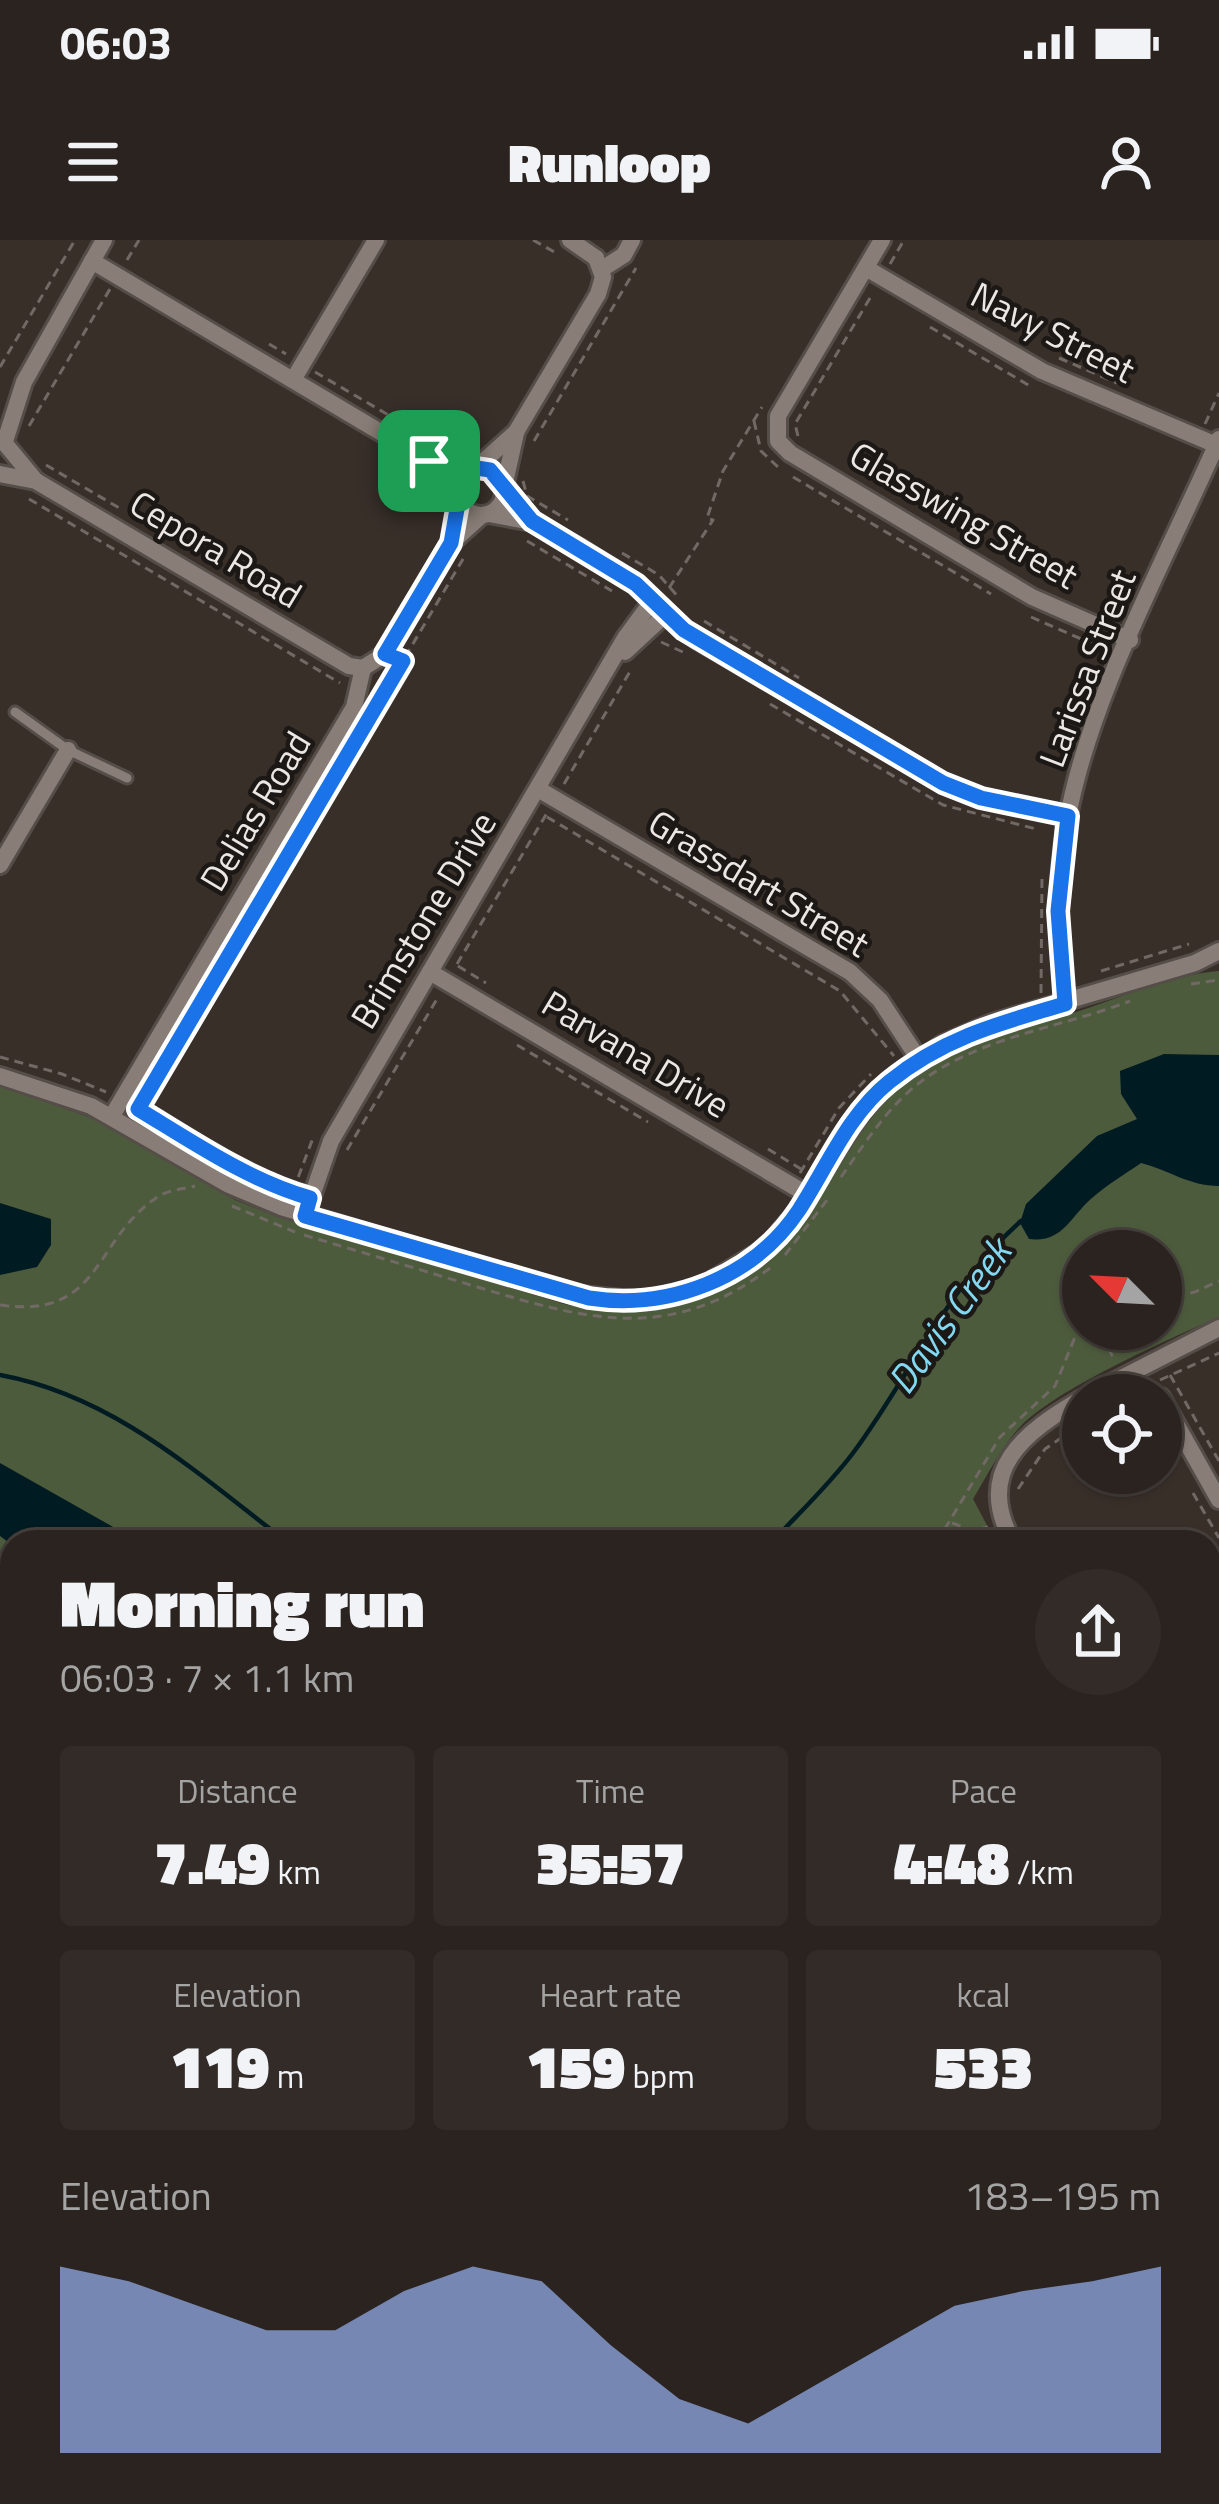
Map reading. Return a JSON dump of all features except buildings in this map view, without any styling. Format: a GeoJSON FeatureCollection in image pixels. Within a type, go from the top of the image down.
{"type":"FeatureCollection","features":[{"type":"Feature","properties":{"kind":"street"},"geometry":{"type":"LineString","coordinates":[[0,471],[4,441],[24,382],[104,240]]}},
{"type":"Feature","properties":{"kind":"street"},"geometry":{"type":"LineString","coordinates":[[298,372],[376,240]]}},
{"type":"Feature","properties":{"kind":"street"},"geometry":{"type":"LineString","coordinates":[[570,240],[599,264]]}},
{"type":"Feature","properties":{"kind":"street"},"geometry":{"type":"LineString","coordinates":[[599,264],[624,255],[629,240]]}},
{"type":"Feature","properties":{"kind":"street"},"geometry":{"type":"LineString","coordinates":[[880,269],[882,240]]}},
{"type":"Feature","properties":{"kind":"street"},"geometry":{"type":"LineString","coordinates":[[92,261],[298,372],[429,461],[466,510],[532,521]]}},
{"type":"Feature","properties":{"kind":"street"},"geometry":{"type":"LineString","coordinates":[[363,668],[385,654],[461,527],[502,502],[502,457],[598,294],[599,264]]}},
{"type":"Feature","properties":{"kind":"street","name":"Glasswing Street"},"geometry":{"type":"LineString","coordinates":[[880,269],[778,416],[775,434],[790,453],[1016,587],[1130,640]]}},
{"type":"Feature","properties":{"kind":"street","name":"Navy Street"},"geometry":{"type":"LineString","coordinates":[[880,269],[1033,366],[1218,442]]}},
{"type":"Feature","properties":{"kind":"street"},"geometry":{"type":"LineString","coordinates":[[0,408],[24,382]]}},
{"type":"Feature","properties":{"kind":"street","name":"Cepora Road"},"geometry":{"type":"LineString","coordinates":[[4,441],[32,490]]}},
{"type":"Feature","properties":{"kind":"street","name":"Larissa Street"},"geometry":{"type":"LineString","coordinates":[[1064,996],[1058,911],[1068,816],[1089,740],[1218,442]]}},
{"type":"Feature","properties":{"kind":"street"},"geometry":{"type":"LineString","coordinates":[[461,527],[460,482],[474,469],[502,457]]}},
{"type":"Feature","properties":{"kind":"street"},"geometry":{"type":"LineString","coordinates":[[429,461],[490,470],[532,521],[618,572],[696,639],[957,790],[1068,816]]}},
{"type":"Feature","properties":{"kind":"street","name":"Cepora Road"},"geometry":{"type":"LineString","coordinates":[[0,471],[349,666],[363,668]]}},
{"type":"Feature","properties":{"kind":"street","name":"Brimstone Drive"},"geometry":{"type":"LineString","coordinates":[[308,1207],[331,1141],[430,972],[612,665],[660,607]]}},
{"type":"Feature","properties":{"kind":"street","name":"Delias Road"},"geometry":{"type":"LineString","coordinates":[[124,1108],[360,691],[363,668]]}},
{"type":"Feature","properties":{"kind":"street"},"geometry":{"type":"LineString","coordinates":[[0,865],[68,750]]}},
{"type":"Feature","properties":{"kind":"street","name":"Grassdart Street"},"geometry":{"type":"LineString","coordinates":[[538,789],[850,972],[880,1000],[920,1061]]}},
{"type":"Feature","properties":{"kind":"street"},"geometry":{"type":"LineString","coordinates":[[0,1076],[124,1108],[229,1185],[572,1294],[624,1302],[681,1294],[736,1270],[779,1235],[800,1190],[862,1110],[890,1082],[943,1044],[1064,996],[1195,963],[1219,951]]}},
{"type":"Feature","properties":{"kind":"street"},"geometry":{"type":"LineString","coordinates":[[1195,963],[1219,963]]}},
{"type":"Feature","properties":{"kind":"street","name":"Parvana Drive"},"geometry":{"type":"LineString","coordinates":[[430,972],[800,1190]]}},
{"type":"Feature","properties":{"kind":"street"},"geometry":{"type":"LineString","coordinates":[[1126,1374],[1219,1328]]}},
{"type":"Feature","properties":{"kind":"street"},"geometry":{"type":"LineString","coordinates":[[1143,1364],[1146,1374]]}},
{"type":"Feature","properties":{"kind":"street"},"geometry":{"type":"LineString","coordinates":[[1006,1530],[998,1486],[1022,1441],[1062,1410]]}},
{"type":"Feature","properties":{"kind":"street"},"geometry":{"type":"LineString","coordinates":[[1182,1440],[1219,1500]]}},
{"type":"Feature","properties":{"kind":"lane"},"geometry":{"type":"LineString","coordinates":[[15,712],[68,750],[127,778]]}},
{"type":"Feature","properties":{"kind":"path"},"geometry":{"type":"LineString","coordinates":[[0,367],[75,240]]}},
{"type":"Feature","properties":{"kind":"path"},"geometry":{"type":"LineString","coordinates":[[24,435],[139,240]]}},
{"type":"Feature","properties":{"kind":"path"},"geometry":{"type":"LineString","coordinates":[[533,240],[566,259]]}},
{"type":"Feature","properties":{"kind":"path"},"geometry":{"type":"LineString","coordinates":[[798,437],[795,424],[880,269],[904,240]]}},
{"type":"Feature","properties":{"kind":"path"},"geometry":{"type":"LineString","coordinates":[[530,446],[641,259]]}},
{"type":"Feature","properties":{"kind":"path"},"geometry":{"type":"LineString","coordinates":[[880,269],[905,271]]}},
{"type":"Feature","properties":{"kind":"path"},"geometry":{"type":"LineString","coordinates":[[263,341],[298,372],[455,454],[486,447],[519,465],[527,496],[567,520]]}},
{"type":"Feature","properties":{"kind":"path"},"geometry":{"type":"LineString","coordinates":[[1052,356],[1130,388]]}},
{"type":"Feature","properties":{"kind":"path"},"geometry":{"type":"LineString","coordinates":[[30,455],[132,516]]}},
{"type":"Feature","properties":{"kind":"path"},"geometry":{"type":"LineString","coordinates":[[124,1108],[477,537],[444,517],[436,487]]}},
{"type":"Feature","properties":{"kind":"path"},"geometry":{"type":"LineString","coordinates":[[32,490],[360,691]]}},
{"type":"Feature","properties":{"kind":"path"},"geometry":{"type":"LineString","coordinates":[[670,588],[713,520],[707,518],[716,500]]}},
{"type":"Feature","properties":{"kind":"path"},"geometry":{"type":"LineString","coordinates":[[526,540],[619,595]]}},
{"type":"Feature","properties":{"kind":"path"},"geometry":{"type":"LineString","coordinates":[[607,544],[659,574],[690,611]]}},
{"type":"Feature","properties":{"kind":"path"},"geometry":{"type":"LineString","coordinates":[[695,616],[814,686]]}},
{"type":"Feature","properties":{"kind":"path"},"geometry":{"type":"LineString","coordinates":[[545,816],[840,991],[894,1056],[885,1062]]}},
{"type":"Feature","properties":{"kind":"path"},"geometry":{"type":"LineString","coordinates":[[1024,996],[1064,996],[1103,970],[1195,943]]}},
{"type":"Feature","properties":{"kind":"path"},"geometry":{"type":"LineString","coordinates":[[1179,987],[1219,980]]}},
{"type":"Feature","properties":{"kind":"path"},"geometry":{"type":"LineString","coordinates":[[230,1205],[278,1227],[573,1315],[616,1320],[668,1316],[724,1298],[774,1265],[811,1225],[875,1129],[932,1075],[1018,1034],[1133,1000]]}},
{"type":"Feature","properties":{"kind":"path"},"geometry":{"type":"LineString","coordinates":[[0,1057],[62,1073],[255,1177]]}},
{"type":"Feature","properties":{"kind":"path"},"geometry":{"type":"LineString","coordinates":[[800,1190],[839,1108],[878,1067]]}},
{"type":"Feature","properties":{"kind":"path"},"geometry":{"type":"LineString","coordinates":[[308,1207],[293,1192],[322,1123]]}},
{"type":"Feature","properties":{"kind":"path"},"geometry":{"type":"LineString","coordinates":[[0,1305],[49,1307],[71,1295],[158,1197],[197,1185],[178,1173]]}},
{"type":"Feature","properties":{"kind":"path"},"geometry":{"type":"LineString","coordinates":[[1182,1295],[1219,1281]]}},
{"type":"Feature","properties":{"kind":"path"},"geometry":{"type":"LineString","coordinates":[[1180,1374],[1219,1353]]}},
{"type":"Feature","properties":{"kind":"path"},"geometry":{"type":"LineString","coordinates":[[1182,1422],[1219,1461]]}},
{"type":"Feature","properties":{"kind":"path"},"geometry":{"type":"LineString","coordinates":[[1016,1491],[1045,1449],[1062,1438]]}},
{"type":"Feature","properties":{"kind":"path"},"geometry":{"type":"LineString","coordinates":[[950,1522],[972,1530],[1001,1520]]}},
{"type":"Feature","properties":{"kind":"path"},"geometry":{"type":"LineString","coordinates":[[1026,1526],[1028,1530]]}},
{"type":"Feature","properties":{"kind":"green space"},"geometry":{"type":"Polygon","coordinates":[[[1219,971],[1219,1317],[1182,1334],[1182,1230],[1062,1230],[1062,1350],[1147,1350],[1100,1374],[1062,1374],[1062,1395],[1019,1428],[973,1499],[990,1530],[0,1530],[0,1086],[100,1121],[235,1200],[273,1215],[564,1304],[633,1310],[699,1298],[758,1267],[806,1217],[879,1109],[928,1065],[987,1038],[1162,982],[1219,971]]]}},
{"type":"Feature","properties":{"kind":"water"},"geometry":{"type":"Polygon","coordinates":[[[1164,1054],[1219,1055],[1219,1186],[1189,1181],[1141,1163],[1092,1198],[1058,1233],[1029,1239],[1020,1223],[1026,1204],[1097,1136],[1137,1119],[1121,1094],[1120,1071],[1164,1054]]]}},
{"type":"Feature","properties":{"kind":"water"},"geometry":{"type":"Polygon","coordinates":[[[0,1203],[51,1219],[51,1245],[37,1267],[0,1275],[0,1203]]]}},
{"type":"Feature","properties":{"kind":"water"},"geometry":{"type":"Polygon","coordinates":[[[0,1463],[118,1530],[0,1530],[0,1463]]]}},
{"type":"Feature","properties":{"kind":"waterway","name":"Davis Creek"},"geometry":{"type":"LineString","coordinates":[[784,1530],[853,1453],[951,1302],[1021,1221]]}},
{"type":"Feature","properties":{"kind":"waterway","name":"Davis Creek"},"geometry":{"type":"LineString","coordinates":[[0,1375],[41,1385],[117,1419],[271,1530]]}},
{"type":"Feature","properties":{"kind":"route"},"geometry":{"type":"LineString","coordinates":[[429,461],[497,474],[532,521],[636,584],[696,639],[943,783],[981,798],[1068,816],[1058,911],[1065,1004],[992,1023],[943,1044],[890,1082],[850,1125],[779,1235],[736,1270],[681,1294],[624,1302],[589,1298],[305,1216],[310,1198],[224,1161],[138,1109],[403,661],[385,654],[451,543],[459,498],[429,461]]}}]}
